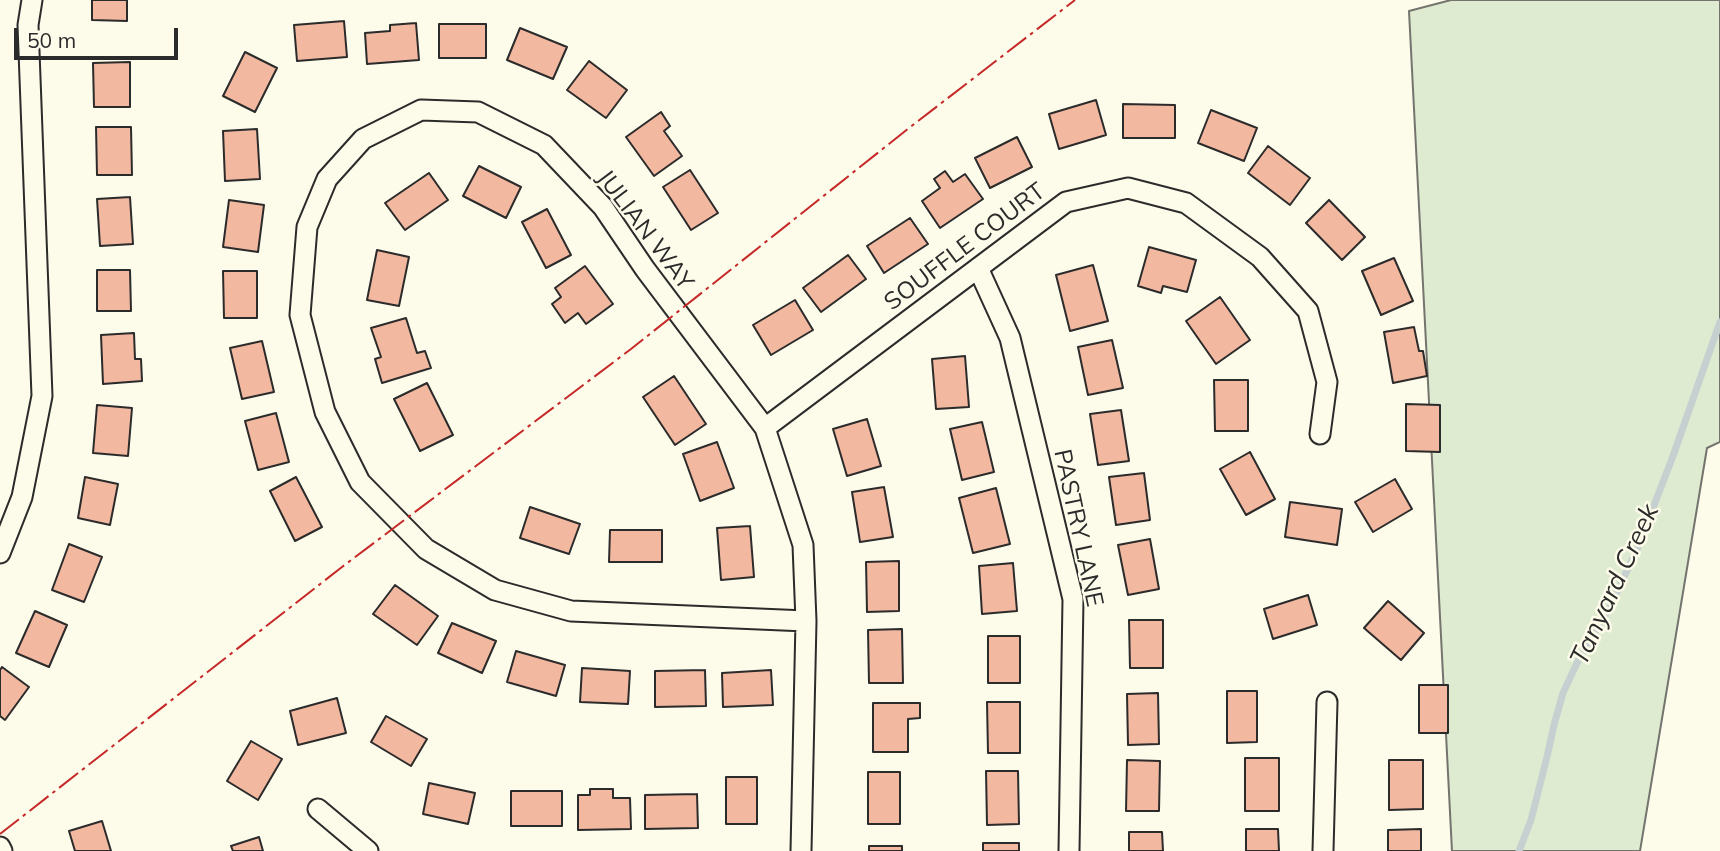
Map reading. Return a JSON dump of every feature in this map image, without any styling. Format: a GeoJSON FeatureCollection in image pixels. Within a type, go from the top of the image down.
{"type":"FeatureCollection","features":[{"type":"Feature","properties":{"kind":"street"},"geometry":{"type":"LineString","coordinates":[[0,553],[22,497],[42,396],[29,25],[32,0]]}},
{"type":"Feature","properties":{"kind":"street","name":"JULIAN WAY"},"geometry":{"type":"LineString","coordinates":[[801,851],[806,621],[803,545],[765,428],[645,270],[603,207],[544,145],[478,112],[421,110],[363,139],[327,179],[307,227],[300,315],[325,412],[360,482],[426,550],[495,590],[571,611],[806,621]]}},
{"type":"Feature","properties":{"kind":"street","name":"SOUFFLE COURT"},"geometry":{"type":"LineString","coordinates":[[765,428],[1066,202],[1128,188],[1186,203],[1260,257],[1308,311],[1327,382],[1320,434]]}},
{"type":"Feature","properties":{"kind":"street","name":"PASTRY LANE"},"geometry":{"type":"LineString","coordinates":[[978,268],[1010,338],[1073,599],[1069,851]]}},
{"type":"Feature","properties":{"kind":"street"},"geometry":{"type":"LineString","coordinates":[[1324,851],[1327,702]]}},
{"type":"Feature","properties":{"kind":"street"},"geometry":{"type":"LineString","coordinates":[[318,809],[368,851]]}},
{"type":"Feature","properties":{"kind":"green space"},"geometry":{"type":"Polygon","coordinates":[[[1451,0],[1720,0],[1720,442],[1707,448],[1640,851],[1452,851],[1409,11],[1451,0]]]}},
{"type":"Feature","properties":{"kind":"building"},"geometry":{"type":"Polygon","coordinates":[[[92,0],[127,0],[127,21],[92,20],[92,0]]]}},
{"type":"Feature","properties":{"kind":"building"},"geometry":{"type":"Polygon","coordinates":[[[344,21],[347,57],[297,61],[294,25],[344,21]]]}},
{"type":"Feature","properties":{"kind":"building"},"geometry":{"type":"Polygon","coordinates":[[[416,23],[419,60],[367,64],[365,33],[390,31],[390,25],[416,23]]]}},
{"type":"Feature","properties":{"kind":"building"},"geometry":{"type":"Polygon","coordinates":[[[439,24],[486,24],[486,58],[439,58],[439,24]]]}},
{"type":"Feature","properties":{"kind":"building"},"geometry":{"type":"Polygon","coordinates":[[[520,28],[567,47],[553,79],[507,60],[520,28]]]}},
{"type":"Feature","properties":{"kind":"building"},"geometry":{"type":"Polygon","coordinates":[[[245,52],[277,68],[255,112],[223,96],[245,52]]]}},
{"type":"Feature","properties":{"kind":"building"},"geometry":{"type":"Polygon","coordinates":[[[589,61],[627,90],[606,118],[567,90],[589,61]]]}},
{"type":"Feature","properties":{"kind":"building"},"geometry":{"type":"Polygon","coordinates":[[[130,62],[130,107],[94,107],[93,63],[130,62]]]}},
{"type":"Feature","properties":{"kind":"building"},"geometry":{"type":"Polygon","coordinates":[[[1096,100],[1106,135],[1059,149],[1049,114],[1096,100]]]}},
{"type":"Feature","properties":{"kind":"building"},"geometry":{"type":"Polygon","coordinates":[[[1123,104],[1175,105],[1175,138],[1123,138],[1123,104]]]}},
{"type":"Feature","properties":{"kind":"building"},"geometry":{"type":"Polygon","coordinates":[[[1211,110],[1257,128],[1244,161],[1198,143],[1211,110]]]}},
{"type":"Feature","properties":{"kind":"building"},"geometry":{"type":"Polygon","coordinates":[[[661,112],[670,126],[664,131],[682,156],[654,176],[626,137],[661,112]]]}},
{"type":"Feature","properties":{"kind":"building"},"geometry":{"type":"Polygon","coordinates":[[[96,127],[131,127],[132,175],[97,175],[96,127]]]}},
{"type":"Feature","properties":{"kind":"building"},"geometry":{"type":"Polygon","coordinates":[[[257,129],[260,179],[225,181],[223,131],[257,129]]]}},
{"type":"Feature","properties":{"kind":"building"},"geometry":{"type":"Polygon","coordinates":[[[1017,137],[1032,167],[990,188],[975,158],[1017,137]]]}},
{"type":"Feature","properties":{"kind":"building"},"geometry":{"type":"Polygon","coordinates":[[[1268,146],[1310,178],[1290,205],[1248,173],[1268,146]]]}},
{"type":"Feature","properties":{"kind":"building"},"geometry":{"type":"Polygon","coordinates":[[[479,166],[521,187],[506,218],[463,196],[479,166]]]}},
{"type":"Feature","properties":{"kind":"building"},"geometry":{"type":"Polygon","coordinates":[[[690,170],[718,213],[691,230],[663,187],[690,170]]]}},
{"type":"Feature","properties":{"kind":"building"},"geometry":{"type":"Polygon","coordinates":[[[945,171],[953,182],[965,174],[983,199],[940,228],[922,201],[940,188],[934,179],[945,171]]]}},
{"type":"Feature","properties":{"kind":"building"},"geometry":{"type":"Polygon","coordinates":[[[429,173],[448,200],[405,230],[385,203],[429,173]]]}},
{"type":"Feature","properties":{"kind":"building"},"geometry":{"type":"Polygon","coordinates":[[[130,197],[133,244],[100,246],[97,199],[130,197]]]}},
{"type":"Feature","properties":{"kind":"building"},"geometry":{"type":"Polygon","coordinates":[[[229,200],[264,205],[258,252],[223,247],[229,200]]]}},
{"type":"Feature","properties":{"kind":"building"},"geometry":{"type":"Polygon","coordinates":[[[1329,200],[1365,237],[1342,260],[1306,223],[1329,200]]]}},
{"type":"Feature","properties":{"kind":"building"},"geometry":{"type":"Polygon","coordinates":[[[547,209],[571,255],[546,268],[522,222],[547,209]]]}},
{"type":"Feature","properties":{"kind":"building"},"geometry":{"type":"Polygon","coordinates":[[[910,218],[928,244],[884,273],[867,246],[910,218]]]}},
{"type":"Feature","properties":{"kind":"building"},"geometry":{"type":"Polygon","coordinates":[[[1149,247],[1196,260],[1187,292],[1163,286],[1161,293],[1138,286],[1149,247]]]}},
{"type":"Feature","properties":{"kind":"building"},"geometry":{"type":"Polygon","coordinates":[[[377,250],[409,257],[399,306],[367,300],[377,250]]]}},
{"type":"Feature","properties":{"kind":"building"},"geometry":{"type":"Polygon","coordinates":[[[848,255],[866,279],[821,312],[803,288],[848,255]]]}},
{"type":"Feature","properties":{"kind":"building"},"geometry":{"type":"Polygon","coordinates":[[[1394,258],[1413,301],[1381,315],[1362,271],[1394,258]]]}},
{"type":"Feature","properties":{"kind":"building"},"geometry":{"type":"Polygon","coordinates":[[[1093,265],[1108,321],[1070,331],[1056,275],[1093,265]]]}},
{"type":"Feature","properties":{"kind":"building"},"geometry":{"type":"Polygon","coordinates":[[[585,266],[613,304],[586,324],[578,313],[565,323],[552,304],[561,297],[555,288],[585,266]]]}},
{"type":"Feature","properties":{"kind":"building"},"geometry":{"type":"Polygon","coordinates":[[[97,270],[130,270],[131,311],[97,311],[97,270]]]}},
{"type":"Feature","properties":{"kind":"building"},"geometry":{"type":"Polygon","coordinates":[[[223,271],[257,271],[257,318],[224,318],[223,271]]]}},
{"type":"Feature","properties":{"kind":"building"},"geometry":{"type":"Polygon","coordinates":[[[1220,297],[1250,340],[1216,364],[1186,321],[1220,297]]]}},
{"type":"Feature","properties":{"kind":"building"},"geometry":{"type":"Polygon","coordinates":[[[795,300],[813,330],[771,355],[753,325],[795,300]]]}},
{"type":"Feature","properties":{"kind":"building"},"geometry":{"type":"Polygon","coordinates":[[[406,318],[417,353],[425,351],[431,368],[382,383],[375,359],[381,357],[371,328],[406,318]]]}},
{"type":"Feature","properties":{"kind":"building"},"geometry":{"type":"Polygon","coordinates":[[[1414,327],[1419,351],[1423,351],[1427,376],[1393,383],[1384,332],[1414,327]]]}},
{"type":"Feature","properties":{"kind":"building"},"geometry":{"type":"Polygon","coordinates":[[[134,333],[135,359],[141,359],[142,381],[103,384],[101,335],[134,333]]]}},
{"type":"Feature","properties":{"kind":"building"},"geometry":{"type":"Polygon","coordinates":[[[1112,340],[1123,388],[1088,395],[1078,347],[1112,340]]]}},
{"type":"Feature","properties":{"kind":"building"},"geometry":{"type":"Polygon","coordinates":[[[262,341],[274,392],[242,399],[230,348],[262,341]]]}},
{"type":"Feature","properties":{"kind":"building"},"geometry":{"type":"Polygon","coordinates":[[[965,356],[969,407],[936,409],[932,359],[965,356]]]}},
{"type":"Feature","properties":{"kind":"building"},"geometry":{"type":"Polygon","coordinates":[[[674,376],[706,424],[675,445],[643,397],[674,376]]]}},
{"type":"Feature","properties":{"kind":"building"},"geometry":{"type":"Polygon","coordinates":[[[1214,380],[1248,380],[1248,431],[1215,431],[1214,380]]]}},
{"type":"Feature","properties":{"kind":"building"},"geometry":{"type":"Polygon","coordinates":[[[427,383],[453,435],[420,451],[394,399],[427,383]]]}},
{"type":"Feature","properties":{"kind":"building"},"geometry":{"type":"Polygon","coordinates":[[[1406,404],[1440,405],[1440,452],[1406,451],[1406,404]]]}},
{"type":"Feature","properties":{"kind":"building"},"geometry":{"type":"Polygon","coordinates":[[[97,405],[132,408],[128,456],[93,453],[97,405]]]}},
{"type":"Feature","properties":{"kind":"building"},"geometry":{"type":"Polygon","coordinates":[[[1121,410],[1129,461],[1098,465],[1090,414],[1121,410]]]}},
{"type":"Feature","properties":{"kind":"building"},"geometry":{"type":"Polygon","coordinates":[[[276,413],[289,462],[258,470],[245,421],[276,413]]]}},
{"type":"Feature","properties":{"kind":"building"},"geometry":{"type":"Polygon","coordinates":[[[867,419],[881,466],[847,476],[833,429],[867,419]]]}},
{"type":"Feature","properties":{"kind":"building"},"geometry":{"type":"Polygon","coordinates":[[[982,422],[994,472],[962,480],[950,429],[982,422]]]}},
{"type":"Feature","properties":{"kind":"building"},"geometry":{"type":"Polygon","coordinates":[[[717,442],[734,488],[700,501],[683,454],[717,442]]]}},
{"type":"Feature","properties":{"kind":"building"},"geometry":{"type":"Polygon","coordinates":[[[1250,452],[1275,499],[1246,515],[1220,469],[1250,452]]]}},
{"type":"Feature","properties":{"kind":"building"},"geometry":{"type":"Polygon","coordinates":[[[1144,473],[1150,520],[1116,525],[1109,477],[1144,473]]]}},
{"type":"Feature","properties":{"kind":"building"},"geometry":{"type":"Polygon","coordinates":[[[85,477],[118,484],[110,525],[78,518],[85,477]]]}},
{"type":"Feature","properties":{"kind":"building"},"geometry":{"type":"Polygon","coordinates":[[[296,477],[322,527],[295,541],[270,491],[296,477]]]}},
{"type":"Feature","properties":{"kind":"building"},"geometry":{"type":"Polygon","coordinates":[[[1395,479],[1412,509],[1373,532],[1355,502],[1395,479]]]}},
{"type":"Feature","properties":{"kind":"building"},"geometry":{"type":"Polygon","coordinates":[[[884,487],[893,537],[860,542],[852,492],[884,487]]]}},
{"type":"Feature","properties":{"kind":"building"},"geometry":{"type":"Polygon","coordinates":[[[996,488],[1010,544],[973,553],[959,498],[996,488]]]}},
{"type":"Feature","properties":{"kind":"building"},"geometry":{"type":"Polygon","coordinates":[[[1290,502],[1342,509],[1337,545],[1285,537],[1290,502]]]}},
{"type":"Feature","properties":{"kind":"building"},"geometry":{"type":"Polygon","coordinates":[[[530,507],[580,524],[569,554],[520,538],[530,507]]]}},
{"type":"Feature","properties":{"kind":"building"},"geometry":{"type":"Polygon","coordinates":[[[750,526],[754,577],[721,580],[717,528],[750,526]]]}},
{"type":"Feature","properties":{"kind":"building"},"geometry":{"type":"Polygon","coordinates":[[[610,530],[662,530],[662,562],[609,562],[610,530]]]}},
{"type":"Feature","properties":{"kind":"building"},"geometry":{"type":"Polygon","coordinates":[[[1150,539],[1159,589],[1128,595],[1118,545],[1150,539]]]}},
{"type":"Feature","properties":{"kind":"building"},"geometry":{"type":"Polygon","coordinates":[[[69,544],[102,557],[84,602],[52,590],[69,544]]]}},
{"type":"Feature","properties":{"kind":"building"},"geometry":{"type":"Polygon","coordinates":[[[899,561],[899,611],[867,612],[866,562],[899,561]]]}},
{"type":"Feature","properties":{"kind":"building"},"geometry":{"type":"Polygon","coordinates":[[[1013,563],[1017,611],[982,614],[979,566],[1013,563]]]}},
{"type":"Feature","properties":{"kind":"building"},"geometry":{"type":"Polygon","coordinates":[[[395,585],[438,616],[417,645],[373,614],[395,585]]]}},
{"type":"Feature","properties":{"kind":"building"},"geometry":{"type":"Polygon","coordinates":[[[1308,595],[1317,625],[1273,639],[1264,609],[1308,595]]]}},
{"type":"Feature","properties":{"kind":"building"},"geometry":{"type":"Polygon","coordinates":[[[1388,601],[1424,633],[1401,660],[1364,628],[1388,601]]]}},
{"type":"Feature","properties":{"kind":"building"},"geometry":{"type":"Polygon","coordinates":[[[35,611],[67,625],[49,667],[16,653],[35,611]]]}},
{"type":"Feature","properties":{"kind":"building"},"geometry":{"type":"Polygon","coordinates":[[[1129,620],[1163,620],[1163,668],[1130,668],[1129,620]]]}},
{"type":"Feature","properties":{"kind":"building"},"geometry":{"type":"Polygon","coordinates":[[[452,623],[496,641],[482,673],[438,653],[452,623]]]}},
{"type":"Feature","properties":{"kind":"building"},"geometry":{"type":"Polygon","coordinates":[[[902,629],[903,683],[869,683],[868,630],[902,629]]]}},
{"type":"Feature","properties":{"kind":"building"},"geometry":{"type":"Polygon","coordinates":[[[988,636],[1020,636],[1020,683],[988,683],[988,636]]]}},
{"type":"Feature","properties":{"kind":"building"},"geometry":{"type":"Polygon","coordinates":[[[516,651],[565,665],[556,696],[507,682],[516,651]]]}},
{"type":"Feature","properties":{"kind":"building"},"geometry":{"type":"Polygon","coordinates":[[[2,667],[29,687],[5,720],[0,716],[2,667]]]}},
{"type":"Feature","properties":{"kind":"building"},"geometry":{"type":"Polygon","coordinates":[[[582,668],[630,671],[628,704],[580,702],[582,668]]]}},
{"type":"Feature","properties":{"kind":"building"},"geometry":{"type":"Polygon","coordinates":[[[705,670],[706,706],[655,707],[655,671],[705,670]]]}},
{"type":"Feature","properties":{"kind":"building"},"geometry":{"type":"Polygon","coordinates":[[[771,670],[773,705],[723,707],[722,673],[771,670]]]}},
{"type":"Feature","properties":{"kind":"building"},"geometry":{"type":"Polygon","coordinates":[[[1419,685],[1448,685],[1448,733],[1419,733],[1419,685]]]}},
{"type":"Feature","properties":{"kind":"building"},"geometry":{"type":"Polygon","coordinates":[[[1227,691],[1257,691],[1257,742],[1227,743],[1227,691]]]}},
{"type":"Feature","properties":{"kind":"building"},"geometry":{"type":"Polygon","coordinates":[[[1158,693],[1159,744],[1128,745],[1127,694],[1158,693]]]}},
{"type":"Feature","properties":{"kind":"building"},"geometry":{"type":"Polygon","coordinates":[[[337,698],[346,733],[298,745],[290,711],[337,698]]]}},
{"type":"Feature","properties":{"kind":"building"},"geometry":{"type":"Polygon","coordinates":[[[987,702],[1020,702],[1020,753],[988,753],[987,702]]]}},
{"type":"Feature","properties":{"kind":"building"},"geometry":{"type":"Polygon","coordinates":[[[873,703],[920,703],[920,718],[908,719],[908,752],[873,752],[873,703]]]}},
{"type":"Feature","properties":{"kind":"building"},"geometry":{"type":"Polygon","coordinates":[[[386,716],[427,739],[411,766],[371,742],[386,716]]]}},
{"type":"Feature","properties":{"kind":"building"},"geometry":{"type":"Polygon","coordinates":[[[251,741],[282,759],[258,800],[227,781],[251,741]]]}},
{"type":"Feature","properties":{"kind":"building"},"geometry":{"type":"Polygon","coordinates":[[[1245,758],[1279,758],[1279,811],[1245,811],[1245,758]]]}},
{"type":"Feature","properties":{"kind":"building"},"geometry":{"type":"Polygon","coordinates":[[[1127,760],[1160,761],[1159,811],[1126,811],[1127,760]]]}},
{"type":"Feature","properties":{"kind":"building"},"geometry":{"type":"Polygon","coordinates":[[[1389,760],[1423,760],[1423,809],[1389,810],[1389,760]]]}},
{"type":"Feature","properties":{"kind":"building"},"geometry":{"type":"Polygon","coordinates":[[[986,771],[1018,771],[1019,824],[987,825],[986,771]]]}},
{"type":"Feature","properties":{"kind":"building"},"geometry":{"type":"Polygon","coordinates":[[[868,772],[900,772],[900,824],[868,824],[868,772]]]}},
{"type":"Feature","properties":{"kind":"building"},"geometry":{"type":"Polygon","coordinates":[[[726,777],[757,777],[757,824],[726,824],[726,777]]]}},
{"type":"Feature","properties":{"kind":"building"},"geometry":{"type":"Polygon","coordinates":[[[429,783],[475,793],[468,824],[423,814],[429,783]]]}},
{"type":"Feature","properties":{"kind":"building"},"geometry":{"type":"Polygon","coordinates":[[[590,789],[613,789],[613,798],[630,798],[631,829],[578,830],[578,795],[590,795],[590,789]]]}},
{"type":"Feature","properties":{"kind":"building"},"geometry":{"type":"Polygon","coordinates":[[[511,791],[562,791],[562,826],[511,826],[511,791]]]}},
{"type":"Feature","properties":{"kind":"building"},"geometry":{"type":"Polygon","coordinates":[[[697,794],[698,828],[645,829],[645,795],[697,794]]]}},
{"type":"Feature","properties":{"kind":"building"},"geometry":{"type":"Polygon","coordinates":[[[102,821],[111,851],[75,851],[69,831],[102,821]]]}},
{"type":"Feature","properties":{"kind":"building"},"geometry":{"type":"Polygon","coordinates":[[[1246,829],[1278,829],[1279,851],[1246,851],[1246,829]]]}},
{"type":"Feature","properties":{"kind":"building"},"geometry":{"type":"Polygon","coordinates":[[[1421,829],[1421,851],[1388,851],[1388,830],[1421,829]]]}},
{"type":"Feature","properties":{"kind":"building"},"geometry":{"type":"Polygon","coordinates":[[[1129,832],[1162,832],[1163,851],[1129,851],[1129,832]]]}},
{"type":"Feature","properties":{"kind":"building"},"geometry":{"type":"Polygon","coordinates":[[[259,837],[263,851],[233,851],[231,846],[259,837]]]}},
{"type":"Feature","properties":{"kind":"building"},"geometry":{"type":"Polygon","coordinates":[[[983,843],[1019,843],[1019,851],[983,851],[983,843]]]}},
{"type":"Feature","properties":{"kind":"building"},"geometry":{"type":"Polygon","coordinates":[[[869,846],[902,846],[902,851],[869,851],[869,846]]]}},
{"type":"Feature","properties":{"kind":"waterway","name":"Tanyard Creek"},"geometry":{"type":"LineString","coordinates":[[1519,851],[1531,820],[1563,693],[1577,663],[1610,607],[1638,547],[1720,322]]}},
{"type":"Feature","properties":{"kind":"power"},"geometry":{"type":"LineString","coordinates":[[0,834],[342,567],[631,349],[1075,0]]}}]}
